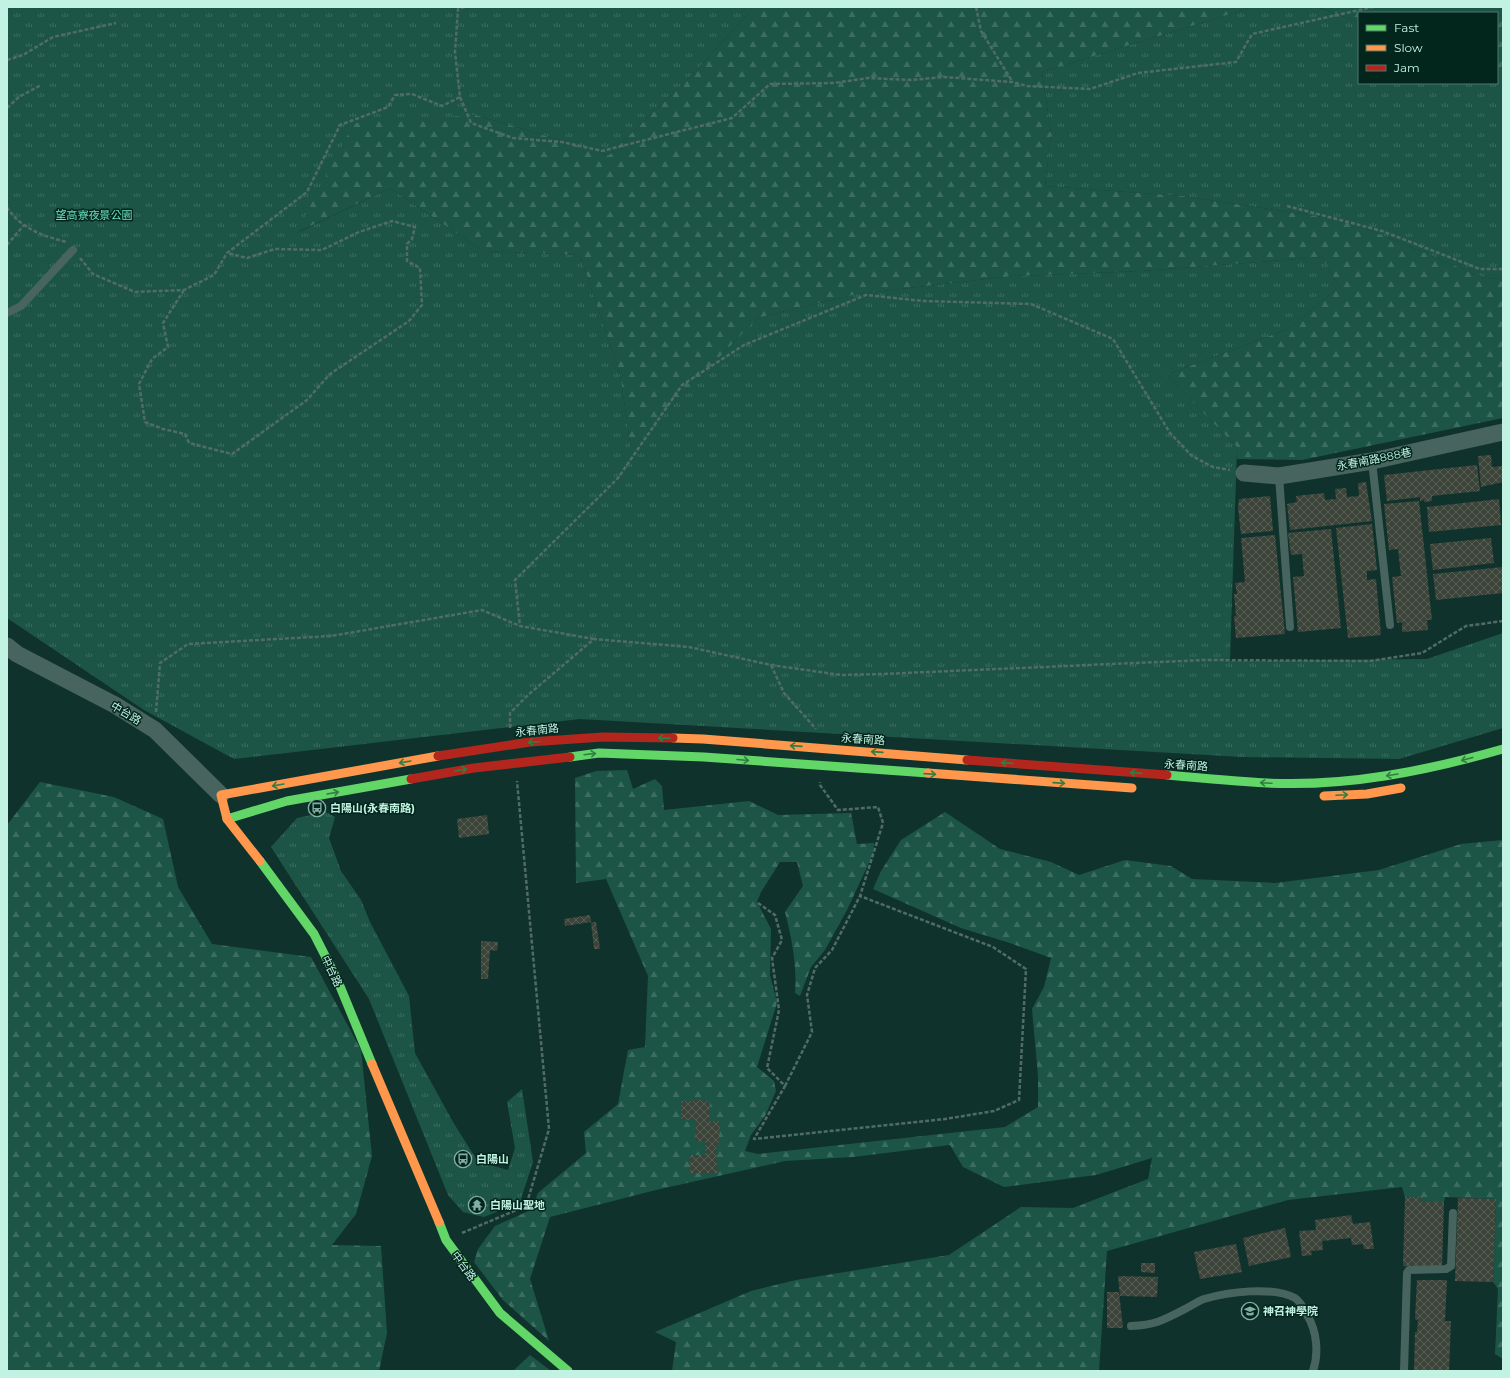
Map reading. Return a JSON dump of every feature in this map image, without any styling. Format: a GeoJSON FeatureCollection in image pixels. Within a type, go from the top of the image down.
{"type":"FeatureCollection","features":[{"type":"Feature","properties":{"kind":"street","name":"永春南路888巷"},"geometry":{"type":"LineString","coordinates":[[1244,473],[1279,476],[1372,461],[1503,432]]}},
{"type":"Feature","properties":{"kind":"street","name":"中台路"},"geometry":{"type":"LineString","coordinates":[[7,646],[17,654],[115,705],[155,730],[221,795],[227,819],[314,934],[327,959],[343,993],[446,1240],[500,1313],[568,1371]]}},
{"type":"Feature","properties":{"kind":"street","name":"永春南路"},"geometry":{"type":"LineString","coordinates":[[221,795],[444,755],[530,742],[603,737],[703,739],[1267,783],[1305,784],[1382,776],[1430,769],[1503,749]]}},
{"type":"Feature","properties":{"kind":"street"},"geometry":{"type":"LineString","coordinates":[[227,819],[287,801],[474,768],[599,753],[704,757],[1144,788]]}},
{"type":"Feature","properties":{"kind":"street"},"geometry":{"type":"LineString","coordinates":[[1311,797],[1367,794],[1412,786]]}},
{"type":"Feature","properties":{"kind":"lane"},"geometry":{"type":"LineString","coordinates":[[7,314],[21,306],[72,246]]}},
{"type":"Feature","properties":{"kind":"lane"},"geometry":{"type":"LineString","coordinates":[[1372,461],[1390,625]]}},
{"type":"Feature","properties":{"kind":"lane"},"geometry":{"type":"LineString","coordinates":[[1279,476],[1290,627]]}},
{"type":"Feature","properties":{"kind":"lane"},"geometry":{"type":"LineString","coordinates":[[1404,1371],[1407,1273],[1409,1270],[1446,1269],[1451,1266],[1453,1213]]}},
{"type":"Feature","properties":{"kind":"lane"},"geometry":{"type":"LineString","coordinates":[[1131,1326],[1149,1325],[1164,1320],[1204,1299],[1251,1291],[1284,1294],[1295,1298],[1301,1303],[1312,1323],[1317,1347],[1316,1363],[1313,1371]]}},
{"type":"Feature","properties":{"kind":"path"},"geometry":{"type":"LineString","coordinates":[[464,7],[458,9],[455,52],[460,97],[471,123],[513,138],[562,142],[602,151],[732,118],[770,84],[834,83],[868,78],[912,80],[944,77],[1012,82],[1027,86],[1090,89],[1138,73],[1236,62],[1252,34],[1373,7]]}},
{"type":"Feature","properties":{"kind":"path"},"geometry":{"type":"LineString","coordinates":[[976,7],[981,31],[1012,82]]}},
{"type":"Feature","properties":{"kind":"path"},"geometry":{"type":"LineString","coordinates":[[7,60],[23,55],[53,37],[116,23]]}},
{"type":"Feature","properties":{"kind":"path"},"geometry":{"type":"LineString","coordinates":[[7,108],[18,97],[40,85]]}},
{"type":"Feature","properties":{"kind":"path"},"geometry":{"type":"LineString","coordinates":[[7,207],[8,212],[24,225],[46,237],[72,246],[93,274],[135,292],[184,290],[214,275],[227,253],[307,192],[340,125],[388,107],[395,95],[412,94],[442,106],[460,97]]}},
{"type":"Feature","properties":{"kind":"path"},"geometry":{"type":"LineString","coordinates":[[1287,206],[1382,231],[1480,269],[1503,269]]}},
{"type":"Feature","properties":{"kind":"path"},"geometry":{"type":"LineString","coordinates":[[184,290],[163,323],[168,347],[152,359],[139,384],[145,422],[163,429],[185,434],[189,443],[232,454],[307,400],[330,374],[409,321],[422,305],[420,268],[407,262],[407,244],[412,238],[415,227],[392,221],[359,232],[322,250],[275,249],[247,258],[227,253]]}},
{"type":"Feature","properties":{"kind":"path"},"geometry":{"type":"LineString","coordinates":[[7,245],[24,225]]}},
{"type":"Feature","properties":{"kind":"path"},"geometry":{"type":"LineString","coordinates":[[520,626],[515,580],[618,478],[682,385],[744,345],[866,295],[923,301],[1031,304],[1113,339],[1170,433],[1192,456],[1213,467],[1244,473]]}},
{"type":"Feature","properties":{"kind":"path"},"geometry":{"type":"LineString","coordinates":[[155,730],[160,664],[188,644],[331,636],[482,610],[520,626],[594,639],[689,647],[771,664],[841,675],[1204,660],[1370,661],[1422,653],[1466,626],[1503,621]]}},
{"type":"Feature","properties":{"kind":"path"},"geometry":{"type":"LineString","coordinates":[[509,731],[510,713],[594,639]]}},
{"type":"Feature","properties":{"kind":"path"},"geometry":{"type":"LineString","coordinates":[[771,664],[784,693],[816,729],[816,736]]}},
{"type":"Feature","properties":{"kind":"path"},"geometry":{"type":"LineString","coordinates":[[446,1240],[526,1206],[549,1129],[516,778]]}},
{"type":"Feature","properties":{"kind":"path"},"geometry":{"type":"LineString","coordinates":[[819,778],[820,785],[838,810],[878,807],[883,823],[860,896],[832,950],[815,968],[807,995],[812,1032],[785,1086],[754,1139],[945,1119],[994,1111],[1019,1100],[1026,969],[993,947],[860,896]]}},
{"type":"Feature","properties":{"kind":"path"},"geometry":{"type":"LineString","coordinates":[[758,903],[776,915],[782,940],[772,958],[779,1010],[767,1068],[785,1086]]}},
{"type":"Feature","properties":{"kind":"green space","name":"望高寮夜景公園"},"geometry":{"type":"Polygon","coordinates":[[[7,7],[754,7],[696,71],[609,155],[476,115],[297,233],[390,188],[483,251],[580,255],[620,374],[631,448],[757,318],[857,294],[1013,276],[1142,271],[1322,257],[1339,287],[1288,329],[1166,375],[1237,447],[1230,661],[1427,659],[1503,633],[1503,728],[1399,759],[1242,757],[580,719],[234,759],[144,710],[7,618],[7,7]]]}},
{"type":"Feature","properties":{"kind":"green space"},"geometry":{"type":"Polygon","coordinates":[[[754,7],[1253,7],[1042,72],[1051,134],[1045,186],[1183,196],[1348,221],[1487,279],[1503,278],[1503,418],[1302,460],[1237,459],[1237,447],[1166,375],[1288,329],[1339,287],[1322,257],[1142,271],[1013,276],[857,294],[757,318],[631,449],[620,374],[580,255],[483,251],[390,188],[296,233],[354,123],[476,115],[609,155],[696,71],[754,7]]]}},
{"type":"Feature","properties":{"kind":"green space"},"geometry":{"type":"Polygon","coordinates":[[[1253,7],[1316,7],[1358,22],[1358,84],[1498,84],[1498,72],[1503,74],[1503,278],[1487,279],[1348,221],[1183,196],[1045,186],[1051,134],[1042,72],[1253,7]]]}},
{"type":"Feature","properties":{"kind":"green space"},"geometry":{"type":"Polygon","coordinates":[[[1317,7],[1503,7],[1503,74],[1498,72],[1498,12],[1358,12],[1358,22],[1317,7]]]}},
{"type":"Feature","properties":{"kind":"green space"},"geometry":{"type":"Polygon","coordinates":[[[627,770],[633,789],[655,779],[662,786],[664,810],[749,801],[778,815],[851,813],[857,844],[874,843],[873,854],[847,910],[825,950],[811,967],[800,996],[795,993],[793,952],[785,912],[803,886],[797,862],[780,862],[761,892],[757,902],[771,929],[770,975],[777,1003],[757,1067],[774,1081],[776,1091],[765,1116],[751,1135],[745,1151],[758,1154],[1005,1127],[1038,1107],[1038,1076],[1032,1009],[1044,987],[1051,958],[1010,943],[961,928],[873,889],[881,871],[901,840],[945,812],[1000,849],[1051,862],[1079,875],[1125,860],[1171,866],[1192,879],[1275,883],[1379,870],[1461,844],[1503,840],[1503,1359],[1495,1354],[1498,1289],[1493,1282],[1496,1199],[1445,1197],[1444,1202],[1422,1202],[1421,1197],[1405,1197],[1402,1187],[1288,1200],[1107,1251],[1099,1371],[672,1371],[676,1342],[655,1332],[751,1291],[796,1280],[949,1255],[1021,1207],[1073,1208],[1148,1179],[1152,1158],[1096,1175],[1004,1187],[963,1167],[950,1145],[853,1157],[785,1161],[656,1190],[550,1217],[530,1279],[549,1341],[503,1300],[474,1262],[478,1249],[495,1226],[531,1210],[538,1193],[586,1153],[584,1132],[618,1104],[628,1050],[645,1047],[648,976],[606,879],[576,883],[575,778],[596,771],[627,770]]]}},
{"type":"Feature","properties":{"kind":"green space"},"geometry":{"type":"Polygon","coordinates":[[[40,782],[114,797],[163,819],[178,887],[212,944],[311,957],[361,1050],[372,1156],[356,1214],[332,1245],[381,1246],[387,1333],[379,1371],[7,1371],[7,825],[40,782]]]}},
{"type":"Feature","properties":{"kind":"green space"},"geometry":{"type":"Polygon","coordinates":[[[326,812],[335,817],[329,838],[341,871],[361,900],[370,922],[409,996],[415,1053],[453,1122],[478,1162],[508,1170],[515,1148],[507,1102],[522,1089],[533,1162],[520,1202],[484,1217],[463,1212],[448,1195],[369,999],[271,847],[297,818],[326,812]]]}},
{"type":"Feature","properties":{"kind":"green space"},"geometry":{"type":"Polygon","coordinates":[[[530,1355],[551,1371],[513,1371],[530,1355]]]}},
{"type":"Feature","properties":{"kind":"building"},"geometry":{"type":"Polygon","coordinates":[[[1491,455],[1492,467],[1503,466],[1503,482],[1481,487],[1478,456],[1491,455]]]}},
{"type":"Feature","properties":{"kind":"building"},"geometry":{"type":"Polygon","coordinates":[[[1477,465],[1480,491],[1432,496],[1432,501],[1424,502],[1424,500],[1420,501],[1420,497],[1387,501],[1384,475],[1477,465]]]}},
{"type":"Feature","properties":{"kind":"building"},"geometry":{"type":"Polygon","coordinates":[[[1366,482],[1372,521],[1290,530],[1287,504],[1297,502],[1296,496],[1324,493],[1325,500],[1336,499],[1335,489],[1346,488],[1347,497],[1359,496],[1358,483],[1366,482]]]}},
{"type":"Feature","properties":{"kind":"building"},"geometry":{"type":"Polygon","coordinates":[[[1270,496],[1273,531],[1241,534],[1238,508],[1239,499],[1270,496]]]}},
{"type":"Feature","properties":{"kind":"building"},"geometry":{"type":"Polygon","coordinates":[[[1499,499],[1501,525],[1429,532],[1427,507],[1499,499]]]}},
{"type":"Feature","properties":{"kind":"building"},"geometry":{"type":"Polygon","coordinates":[[[1419,501],[1432,620],[1427,620],[1428,630],[1402,632],[1402,623],[1405,622],[1397,623],[1392,577],[1401,576],[1398,549],[1389,550],[1384,504],[1419,501]]]}},
{"type":"Feature","properties":{"kind":"building"},"geometry":{"type":"Polygon","coordinates":[[[1372,524],[1377,570],[1367,571],[1367,580],[1376,579],[1381,635],[1348,638],[1336,528],[1372,524]]]}},
{"type":"Feature","properties":{"kind":"building"},"geometry":{"type":"Polygon","coordinates":[[[1331,529],[1341,628],[1298,632],[1293,577],[1304,576],[1302,554],[1291,555],[1288,533],[1331,529]]]}},
{"type":"Feature","properties":{"kind":"building"},"geometry":{"type":"Polygon","coordinates":[[[1275,535],[1285,634],[1236,638],[1234,594],[1237,594],[1235,583],[1245,582],[1241,538],[1275,535]]]}},
{"type":"Feature","properties":{"kind":"building"},"geometry":{"type":"Polygon","coordinates":[[[1491,538],[1494,563],[1433,570],[1430,544],[1491,538]]]}},
{"type":"Feature","properties":{"kind":"building"},"geometry":{"type":"Polygon","coordinates":[[[1503,567],[1503,593],[1436,600],[1433,574],[1503,567]]]}},
{"type":"Feature","properties":{"kind":"building"},"geometry":{"type":"Polygon","coordinates":[[[487,815],[489,834],[459,838],[457,819],[487,815]]]}},
{"type":"Feature","properties":{"kind":"building"},"geometry":{"type":"Polygon","coordinates":[[[590,915],[591,922],[565,926],[564,919],[590,915]]]}},
{"type":"Feature","properties":{"kind":"building"},"geometry":{"type":"Polygon","coordinates":[[[591,922],[596,922],[600,949],[594,949],[591,922]]]}},
{"type":"Feature","properties":{"kind":"building"},"geometry":{"type":"Polygon","coordinates":[[[481,941],[498,942],[497,951],[490,950],[488,979],[481,979],[481,941]]]}},
{"type":"Feature","properties":{"kind":"building"},"geometry":{"type":"Polygon","coordinates":[[[694,1099],[710,1102],[709,1121],[720,1121],[719,1146],[716,1146],[717,1173],[690,1173],[690,1155],[705,1155],[705,1142],[696,1141],[696,1120],[681,1120],[681,1101],[694,1101],[694,1099]]]}},
{"type":"Feature","properties":{"kind":"building"},"geometry":{"type":"Polygon","coordinates":[[[1405,1197],[1422,1197],[1422,1202],[1444,1202],[1442,1268],[1403,1266],[1405,1197]]]}},
{"type":"Feature","properties":{"kind":"building"},"geometry":{"type":"Polygon","coordinates":[[[1458,1198],[1496,1199],[1493,1282],[1455,1281],[1458,1198]]]}},
{"type":"Feature","properties":{"kind":"building"},"geometry":{"type":"Polygon","coordinates":[[[1351,1215],[1353,1224],[1370,1222],[1374,1249],[1364,1249],[1363,1244],[1352,1245],[1351,1238],[1322,1241],[1323,1250],[1311,1251],[1312,1255],[1302,1256],[1299,1231],[1316,1230],[1315,1220],[1351,1215]]]}},
{"type":"Feature","properties":{"kind":"building"},"geometry":{"type":"Polygon","coordinates":[[[1285,1228],[1291,1257],[1249,1266],[1243,1238],[1285,1228]]]}},
{"type":"Feature","properties":{"kind":"building"},"geometry":{"type":"Polygon","coordinates":[[[1236,1244],[1242,1272],[1200,1279],[1194,1252],[1236,1244]]]}},
{"type":"Feature","properties":{"kind":"building"},"geometry":{"type":"Polygon","coordinates":[[[1141,1263],[1155,1263],[1155,1273],[1141,1272],[1141,1263]]]}},
{"type":"Feature","properties":{"kind":"building"},"geometry":{"type":"Polygon","coordinates":[[[1118,1276],[1158,1277],[1157,1297],[1120,1296],[1118,1276]]]}},
{"type":"Feature","properties":{"kind":"building"},"geometry":{"type":"Polygon","coordinates":[[[1417,1280],[1447,1280],[1445,1321],[1451,1321],[1449,1371],[1414,1371],[1415,1332],[1417,1332],[1418,1320],[1415,1319],[1417,1280]]]}},
{"type":"Feature","properties":{"kind":"building"},"geometry":{"type":"Polygon","coordinates":[[[1107,1292],[1119,1292],[1123,1328],[1107,1328],[1107,1292]]]}},
{"type":"Feature","properties":{"kind":"traffic: fast"},"geometry":{"type":"LineString","coordinates":[[1167,775],[1297,784],[1357,780],[1386,776],[1445,764],[1503,749]]}},
{"type":"Feature","properties":{"kind":"traffic: fast"},"geometry":{"type":"LineString","coordinates":[[570,757],[599,753],[704,757],[928,773]]}},
{"type":"Feature","properties":{"kind":"traffic: fast"},"geometry":{"type":"LineString","coordinates":[[227,819],[287,801],[411,779]]}},
{"type":"Feature","properties":{"kind":"traffic: fast"},"geometry":{"type":"LineString","coordinates":[[260,861],[314,934],[337,979],[372,1064]]}},
{"type":"Feature","properties":{"kind":"traffic: fast"},"geometry":{"type":"LineString","coordinates":[[439,1222],[446,1240],[500,1313],[568,1371]]}},
{"type":"Feature","properties":{"kind":"traffic: slow"},"geometry":{"type":"LineString","coordinates":[[673,738],[703,739],[967,760]]}},
{"type":"Feature","properties":{"kind":"traffic: slow"},"geometry":{"type":"LineString","coordinates":[[260,861],[227,819],[221,795],[438,756]]}},
{"type":"Feature","properties":{"kind":"traffic: slow"},"geometry":{"type":"LineString","coordinates":[[928,773],[1132,788]]}},
{"type":"Feature","properties":{"kind":"traffic: slow"},"geometry":{"type":"LineString","coordinates":[[1324,796],[1367,794],[1401,788]]}},
{"type":"Feature","properties":{"kind":"traffic: slow"},"geometry":{"type":"LineString","coordinates":[[372,1064],[439,1222]]}},
{"type":"Feature","properties":{"kind":"traffic: jam"},"geometry":{"type":"LineString","coordinates":[[438,756],[530,742],[603,737],[673,738]]}},
{"type":"Feature","properties":{"kind":"traffic: jam"},"geometry":{"type":"LineString","coordinates":[[411,779],[474,768],[570,757]]}},
{"type":"Feature","properties":{"kind":"traffic: jam"},"geometry":{"type":"LineString","coordinates":[[967,760],[1167,775]]}},
{"type":"Feature","properties":{"kind":"place","name":"白陽山(永春南路)"},"geometry":{"type":"Point","coordinates":[317,808]}},
{"type":"Feature","properties":{"kind":"place","name":"白陽山"},"geometry":{"type":"Point","coordinates":[463,1159]}},
{"type":"Feature","properties":{"kind":"place","name":"白陽山聖地"},"geometry":{"type":"Point","coordinates":[477,1205]}},
{"type":"Feature","properties":{"kind":"place","name":"神召神學院"},"geometry":{"type":"Point","coordinates":[1250,1311]}}]}
